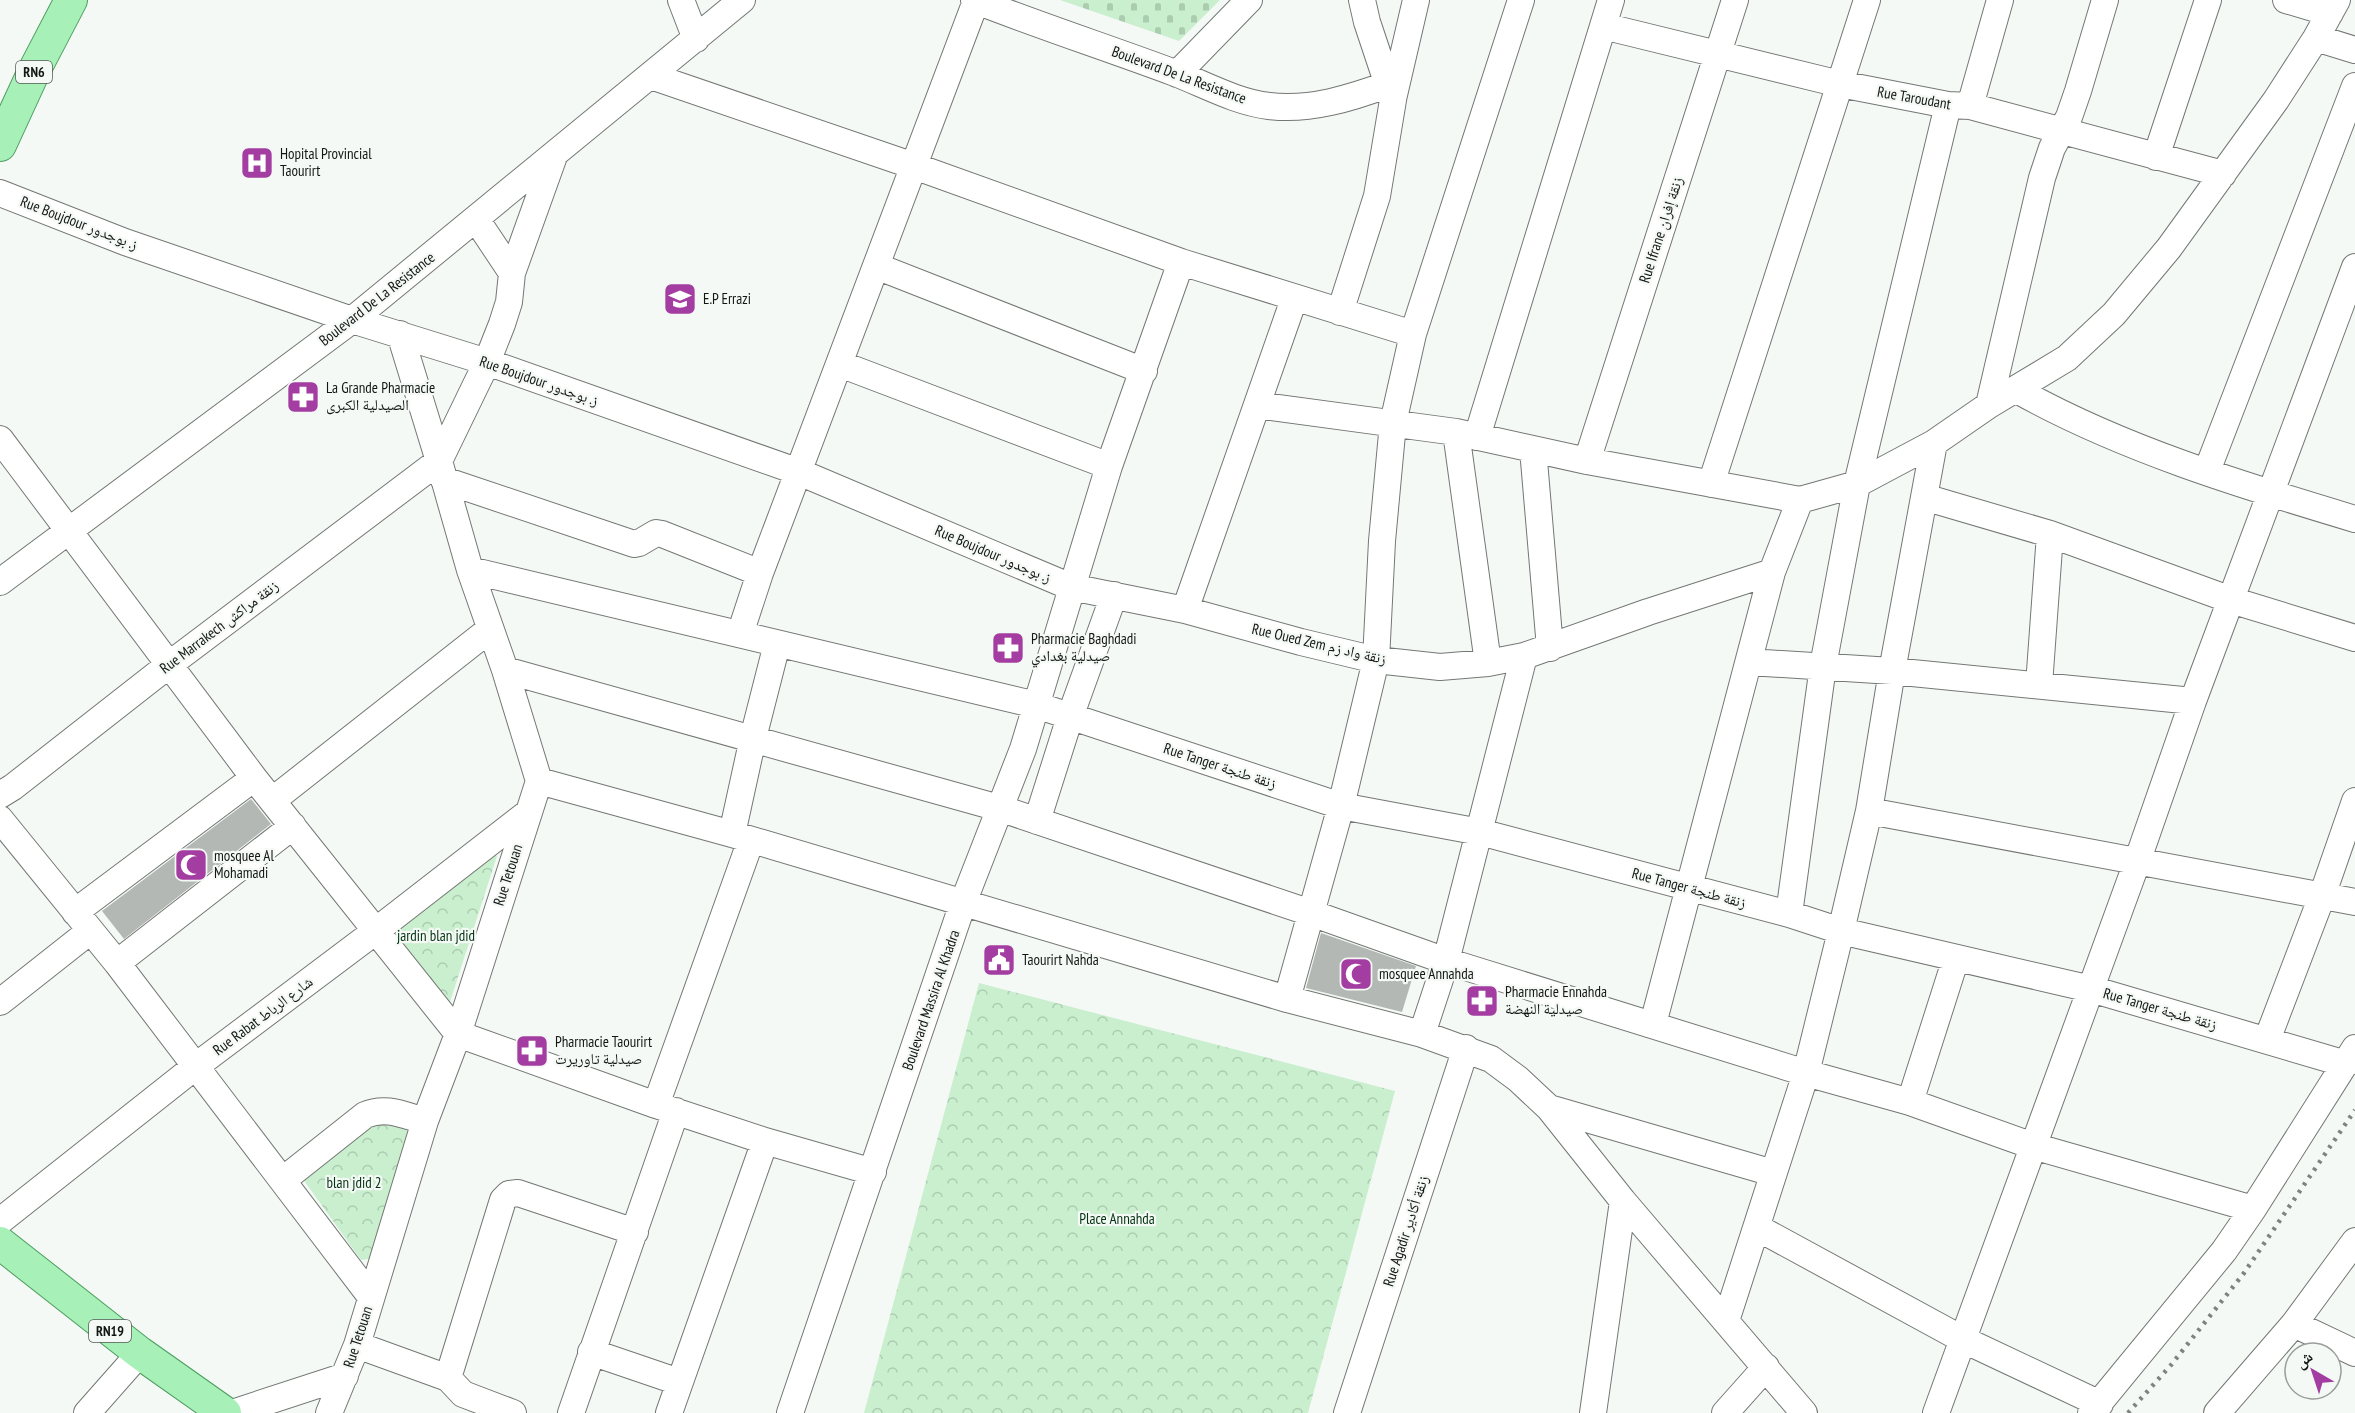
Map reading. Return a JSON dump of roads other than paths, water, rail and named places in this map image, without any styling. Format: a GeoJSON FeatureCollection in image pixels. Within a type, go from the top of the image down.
{"type":"FeatureCollection","features":[{"type":"Feature","properties":{"kind":"main road","name":"RN6"},"geometry":{"type":"LineString","coordinates":[[3,130],[71,0]]}},
{"type":"Feature","properties":{"kind":"main road","name":"RN19"},"geometry":{"type":"LineString","coordinates":[[0,1244],[140,1353],[225,1413]]}},
{"type":"Feature","properties":{"kind":"street"},"geometry":{"type":"LineString","coordinates":[[681,0],[696,39]]}},
{"type":"Feature","properties":{"kind":"street","name":"Boulevard De La Resistance"},"geometry":{"type":"LineString","coordinates":[[0,582],[352,320],[742,0]]}},
{"type":"Feature","properties":{"kind":"street"},"geometry":{"type":"LineString","coordinates":[[1178,74],[1249,0]]}},
{"type":"Feature","properties":{"kind":"street"},"geometry":{"type":"LineString","coordinates":[[1362,0],[1390,92]]}},
{"type":"Feature","properties":{"kind":"street"},"geometry":{"type":"LineString","coordinates":[[1340,312],[1377,196],[1390,92],[1416,0]]}},
{"type":"Feature","properties":{"kind":"street"},"geometry":{"type":"LineString","coordinates":[[1287,999],[1341,806],[1376,660],[1382,541],[1393,423],[1413,334],[1521,0]]}},
{"type":"Feature","properties":{"kind":"street"},"geometry":{"type":"LineString","coordinates":[[1488,663],[1467,434],[1611,0]]}},
{"type":"Feature","properties":{"kind":"street","name":"Rue Ifrane زنقة إفران"},"geometry":{"type":"LineString","coordinates":[[1587,460],[1735,0]]}},
{"type":"Feature","properties":{"kind":"street"},"geometry":{"type":"LineString","coordinates":[[1711,484],[1867,0]]}},
{"type":"Feature","properties":{"kind":"street"},"geometry":{"type":"LineString","coordinates":[[1789,914],[1823,666],[1857,484],[1959,106],[2000,0]]}},
{"type":"Feature","properties":{"kind":"street"},"geometry":{"type":"LineString","coordinates":[[1989,405],[2034,209],[2052,148],[2078,91],[2105,0]]}},
{"type":"Feature","properties":{"kind":"street"},"geometry":{"type":"LineString","coordinates":[[2156,157],[2208,0]]}},
{"type":"Feature","properties":{"kind":"street"},"geometry":{"type":"LineString","coordinates":[[1257,405],[1467,434],[1587,460],[1800,500],[1857,484],[1934,443],[1989,405],[2067,358],[2114,314],[2169,248],[2276,100],[2333,7],[2286,0]]}},
{"type":"Feature","properties":{"kind":"street"},"geometry":{"type":"LineString","coordinates":[[740,634],[760,573],[975,1]]}},
{"type":"Feature","properties":{"kind":"street","name":"Boulevard De La Resistance"},"geometry":{"type":"LineString","coordinates":[[975,1],[1178,74],[1238,99],[1276,107],[1293,107],[1390,92]]}},
{"type":"Feature","properties":{"kind":"street","name":"Rue Taroudant"},"geometry":{"type":"LineString","coordinates":[[1603,26],[1840,84],[1959,106],[2223,174]]}},
{"type":"Feature","properties":{"kind":"street"},"geometry":{"type":"LineString","coordinates":[[2316,38],[2355,50]]}},
{"type":"Feature","properties":{"kind":"street"},"geometry":{"type":"LineString","coordinates":[[651,76],[914,166],[1181,262],[1294,299],[1413,334]]}},
{"type":"Feature","properties":{"kind":"street"},"geometry":{"type":"LineString","coordinates":[[2206,471],[2355,86]]}},
{"type":"Feature","properties":{"kind":"street"},"geometry":{"type":"LineString","coordinates":[[441,470],[487,362],[505,313],[512,273],[554,156]]}},
{"type":"Feature","properties":{"kind":"street","name":"Rue Boujdour ز. بوجدور"},"geometry":{"type":"LineString","coordinates":[[0,193],[125,242],[352,320],[487,362],[799,472],[1071,587]]}},
{"type":"Feature","properties":{"kind":"street"},"geometry":{"type":"LineString","coordinates":[[476,219],[512,273]]}},
{"type":"Feature","properties":{"kind":"street","name":"Boulevard Massira Al Khadra"},"geometry":{"type":"LineString","coordinates":[[790,1413],[963,903],[1023,749],[1109,465],[1181,262]]}},
{"type":"Feature","properties":{"kind":"street"},"geometry":{"type":"LineString","coordinates":[[876,266],[1144,371]]}},
{"type":"Feature","properties":{"kind":"street"},"geometry":{"type":"LineString","coordinates":[[1936,1413],[2137,862],[2193,701],[2355,267]]}},
{"type":"Feature","properties":{"kind":"street"},"geometry":{"type":"LineString","coordinates":[[1185,610],[1294,299]]}},
{"type":"Feature","properties":{"kind":"street"},"geometry":{"type":"LineString","coordinates":[[400,334],[470,570],[489,630],[505,670],[539,781],[742,837],[1287,999],[1422,1034],[1466,1048],[1491,1059],[1518,1079],[1549,1108],[1623,1201],[1804,1413]]}},
{"type":"Feature","properties":{"kind":"street"},"geometry":{"type":"LineString","coordinates":[[840,364],[1109,465]]}},
{"type":"Feature","properties":{"kind":"street"},"geometry":{"type":"LineString","coordinates":[[2017,390],[2054,411],[2098,431],[2270,493],[2355,519]]}},
{"type":"Feature","properties":{"kind":"street"},"geometry":{"type":"LineString","coordinates":[[0,439],[254,778],[458,1034],[765,1141],[873,1172]]}},
{"type":"Feature","properties":{"kind":"street"},"geometry":{"type":"LineString","coordinates":[[1726,1321],[1758,1228],[1773,1173],[1806,1073],[1841,931],[1869,811],[1934,443]]}},
{"type":"Feature","properties":{"kind":"street"},"geometry":{"type":"LineString","coordinates":[[1533,449],[1550,648]]}},
{"type":"Feature","properties":{"kind":"street"},"geometry":{"type":"LineString","coordinates":[[441,470],[634,544],[656,533],[662,534],[760,573]]}},
{"type":"Feature","properties":{"kind":"street","name":"Rue Marrakech زنقة مراكش"},"geometry":{"type":"LineString","coordinates":[[0,795],[170,664],[441,470]]}},
{"type":"Feature","properties":{"kind":"street"},"geometry":{"type":"LineString","coordinates":[[1924,497],[2050,534],[2231,600],[2355,638]]}},
{"type":"Feature","properties":{"kind":"street"},"geometry":{"type":"LineString","coordinates":[[1653,1024],[1773,572],[1800,500]]}},
{"type":"Feature","properties":{"kind":"street"},"geometry":{"type":"LineString","coordinates":[[2039,686],[2050,534]]}},
{"type":"Feature","properties":{"kind":"street","name":"Rue Tanger زنقة طنجة"},"geometry":{"type":"LineString","coordinates":[[470,570],[1036,705],[1341,806],[1480,832],[1789,914],[1841,931],[2091,989],[2267,1040],[2350,1056]]}},
{"type":"Feature","properties":{"kind":"street","name":"Rue Oued Zem زنقة واد زم"},"geometry":{"type":"LineString","coordinates":[[1071,587],[1185,610],[1300,642],[1376,660],[1440,668],[1488,663],[1524,656],[1648,612],[1773,572]]}},
{"type":"Feature","properties":{"kind":"street"},"geometry":{"type":"LineString","coordinates":[[1037,821],[1070,717],[1114,595]]}},
{"type":"Feature","properties":{"kind":"street"},"geometry":{"type":"LineString","coordinates":[[273,800],[489,630]]}},
{"type":"Feature","properties":{"kind":"street"},"geometry":{"type":"LineString","coordinates":[[571,1413],[635,1232],[666,1108],[742,837],[753,738],[777,644]]}},
{"type":"Feature","properties":{"kind":"street"},"geometry":{"type":"LineString","coordinates":[[1422,1034],[1446,961],[1524,656]]}},
{"type":"Feature","properties":{"kind":"street"},"geometry":{"type":"LineString","coordinates":[[1749,662],[1892,671],[2193,701]]}},
{"type":"Feature","properties":{"kind":"street"},"geometry":{"type":"LineString","coordinates":[[505,670],[999,808],[1446,961],[1806,1073],[1910,1102],[2033,1146],[2253,1209]]}},
{"type":"Feature","properties":{"kind":"street"},"geometry":{"type":"LineString","coordinates":[[0,1002],[82,922],[254,778]]}},
{"type":"Feature","properties":{"kind":"street","name":"Rue Tetouan"},"geometry":{"type":"LineString","coordinates":[[329,1413],[357,1345],[425,1121],[458,1034],[539,781]]}},
{"type":"Feature","properties":{"kind":"street"},"geometry":{"type":"LineString","coordinates":[[2267,1040],[2322,896],[2355,801]]}},
{"type":"Feature","properties":{"kind":"street"},"geometry":{"type":"LineString","coordinates":[[1869,811],[2355,902]]}},
{"type":"Feature","properties":{"kind":"street","name":"Rue Rabat شارع الرباط"},"geometry":{"type":"LineString","coordinates":[[0,1221],[196,1066],[529,813]]}},
{"type":"Feature","properties":{"kind":"street"},"geometry":{"type":"LineString","coordinates":[[0,819],[117,963],[371,1297]]}},
{"type":"Feature","properties":{"kind":"street"},"geometry":{"type":"LineString","coordinates":[[117,963],[292,826]]}},
{"type":"Feature","properties":{"kind":"street"},"geometry":{"type":"LineString","coordinates":[[1910,1102],[1956,958]]}},
{"type":"Feature","properties":{"kind":"street","name":"Rue Agadir زنقة أكادير"},"geometry":{"type":"LineString","coordinates":[[1347,1413],[1466,1048]]}},
{"type":"Feature","properties":{"kind":"street"},"geometry":{"type":"LineString","coordinates":[[1758,1228],[1962,1339],[2096,1408],[2224,1251],[2350,1056]]}},
{"type":"Feature","properties":{"kind":"street"},"geometry":{"type":"LineString","coordinates":[[1549,1108],[1773,1173]]}},
{"type":"Feature","properties":{"kind":"street"},"geometry":{"type":"LineString","coordinates":[[284,1180],[365,1115],[376,1110],[387,1110],[425,1121]]}},
{"type":"Feature","properties":{"kind":"street"},"geometry":{"type":"LineString","coordinates":[[669,1413],[765,1141]]}},
{"type":"Feature","properties":{"kind":"street"},"geometry":{"type":"LineString","coordinates":[[448,1378],[503,1200],[509,1194],[518,1193],[635,1232]]}},
{"type":"Feature","properties":{"kind":"street"},"geometry":{"type":"LineString","coordinates":[[1593,1413],[1623,1201]]}},
{"type":"Feature","properties":{"kind":"street"},"geometry":{"type":"LineString","coordinates":[[2217,1413],[2294,1324],[2353,1248]]}},
{"type":"Feature","properties":{"kind":"street"},"geometry":{"type":"LineString","coordinates":[[2294,1324],[2355,1353]]}},
{"type":"Feature","properties":{"kind":"street"},"geometry":{"type":"LineString","coordinates":[[357,1345],[448,1378],[463,1394],[513,1413]]}},
{"type":"Feature","properties":{"kind":"street"},"geometry":{"type":"LineString","coordinates":[[591,1352],[679,1382]]}},
{"type":"Feature","properties":{"kind":"street"},"geometry":{"type":"LineString","coordinates":[[87,1413],[140,1353]]}},
{"type":"Feature","properties":{"kind":"street"},"geometry":{"type":"LineString","coordinates":[[1725,1413],[1766,1367]]}},
{"type":"Feature","properties":{"kind":"street"},"geometry":{"type":"LineString","coordinates":[[232,1413],[345,1376]]}},
{"type":"Feature","properties":{"kind":"railway"},"geometry":{"type":"LineString","coordinates":[[2128,1413],[2171,1365],[2244,1273],[2355,1110]]}},
{"type":"Feature","properties":{"kind":"place","name":"Hopital Provincial Taourirt"},"geometry":{"type":"Point","coordinates":[257,163]}},
{"type":"Feature","properties":{"kind":"place","name":"E.P Errazi"},"geometry":{"type":"Point","coordinates":[680,299]}},
{"type":"Feature","properties":{"kind":"place","name":"La Grande Pharmacie الصيدلية الكبرى"},"geometry":{"type":"Point","coordinates":[303,397]}},
{"type":"Feature","properties":{"kind":"place","name":"Pharmacie Baghdadi صيدلية بغدادي"},"geometry":{"type":"Point","coordinates":[1008,648]}},
{"type":"Feature","properties":{"kind":"place","name":"mosquee Al Mohamadi"},"geometry":{"type":"Point","coordinates":[191,865]}},
{"type":"Feature","properties":{"kind":"place","name":"Taourirt Nahda"},"geometry":{"type":"Point","coordinates":[999,960]}},
{"type":"Feature","properties":{"kind":"place","name":"mosquee Annahda"},"geometry":{"type":"Point","coordinates":[1356,974]}},
{"type":"Feature","properties":{"kind":"place","name":"Pharmacie Ennahda صيدلية النهضة"},"geometry":{"type":"Point","coordinates":[1482,1001]}},
{"type":"Feature","properties":{"kind":"place","name":"Pharmacie Taourirt صيدلية تاوريرت"},"geometry":{"type":"Point","coordinates":[532,1051]}},
{"type":"Feature","properties":{"kind":"park label","name":"jardin blan jdid"},"geometry":{"type":"Point","coordinates":[436,936]}},
{"type":"Feature","properties":{"kind":"park label","name":"blan jdid 2"},"geometry":{"type":"Point","coordinates":[354,1183]}},
{"type":"Feature","properties":{"kind":"park label","name":"Place Annahda"},"geometry":{"type":"Point","coordinates":[1117,1219]}}]}
